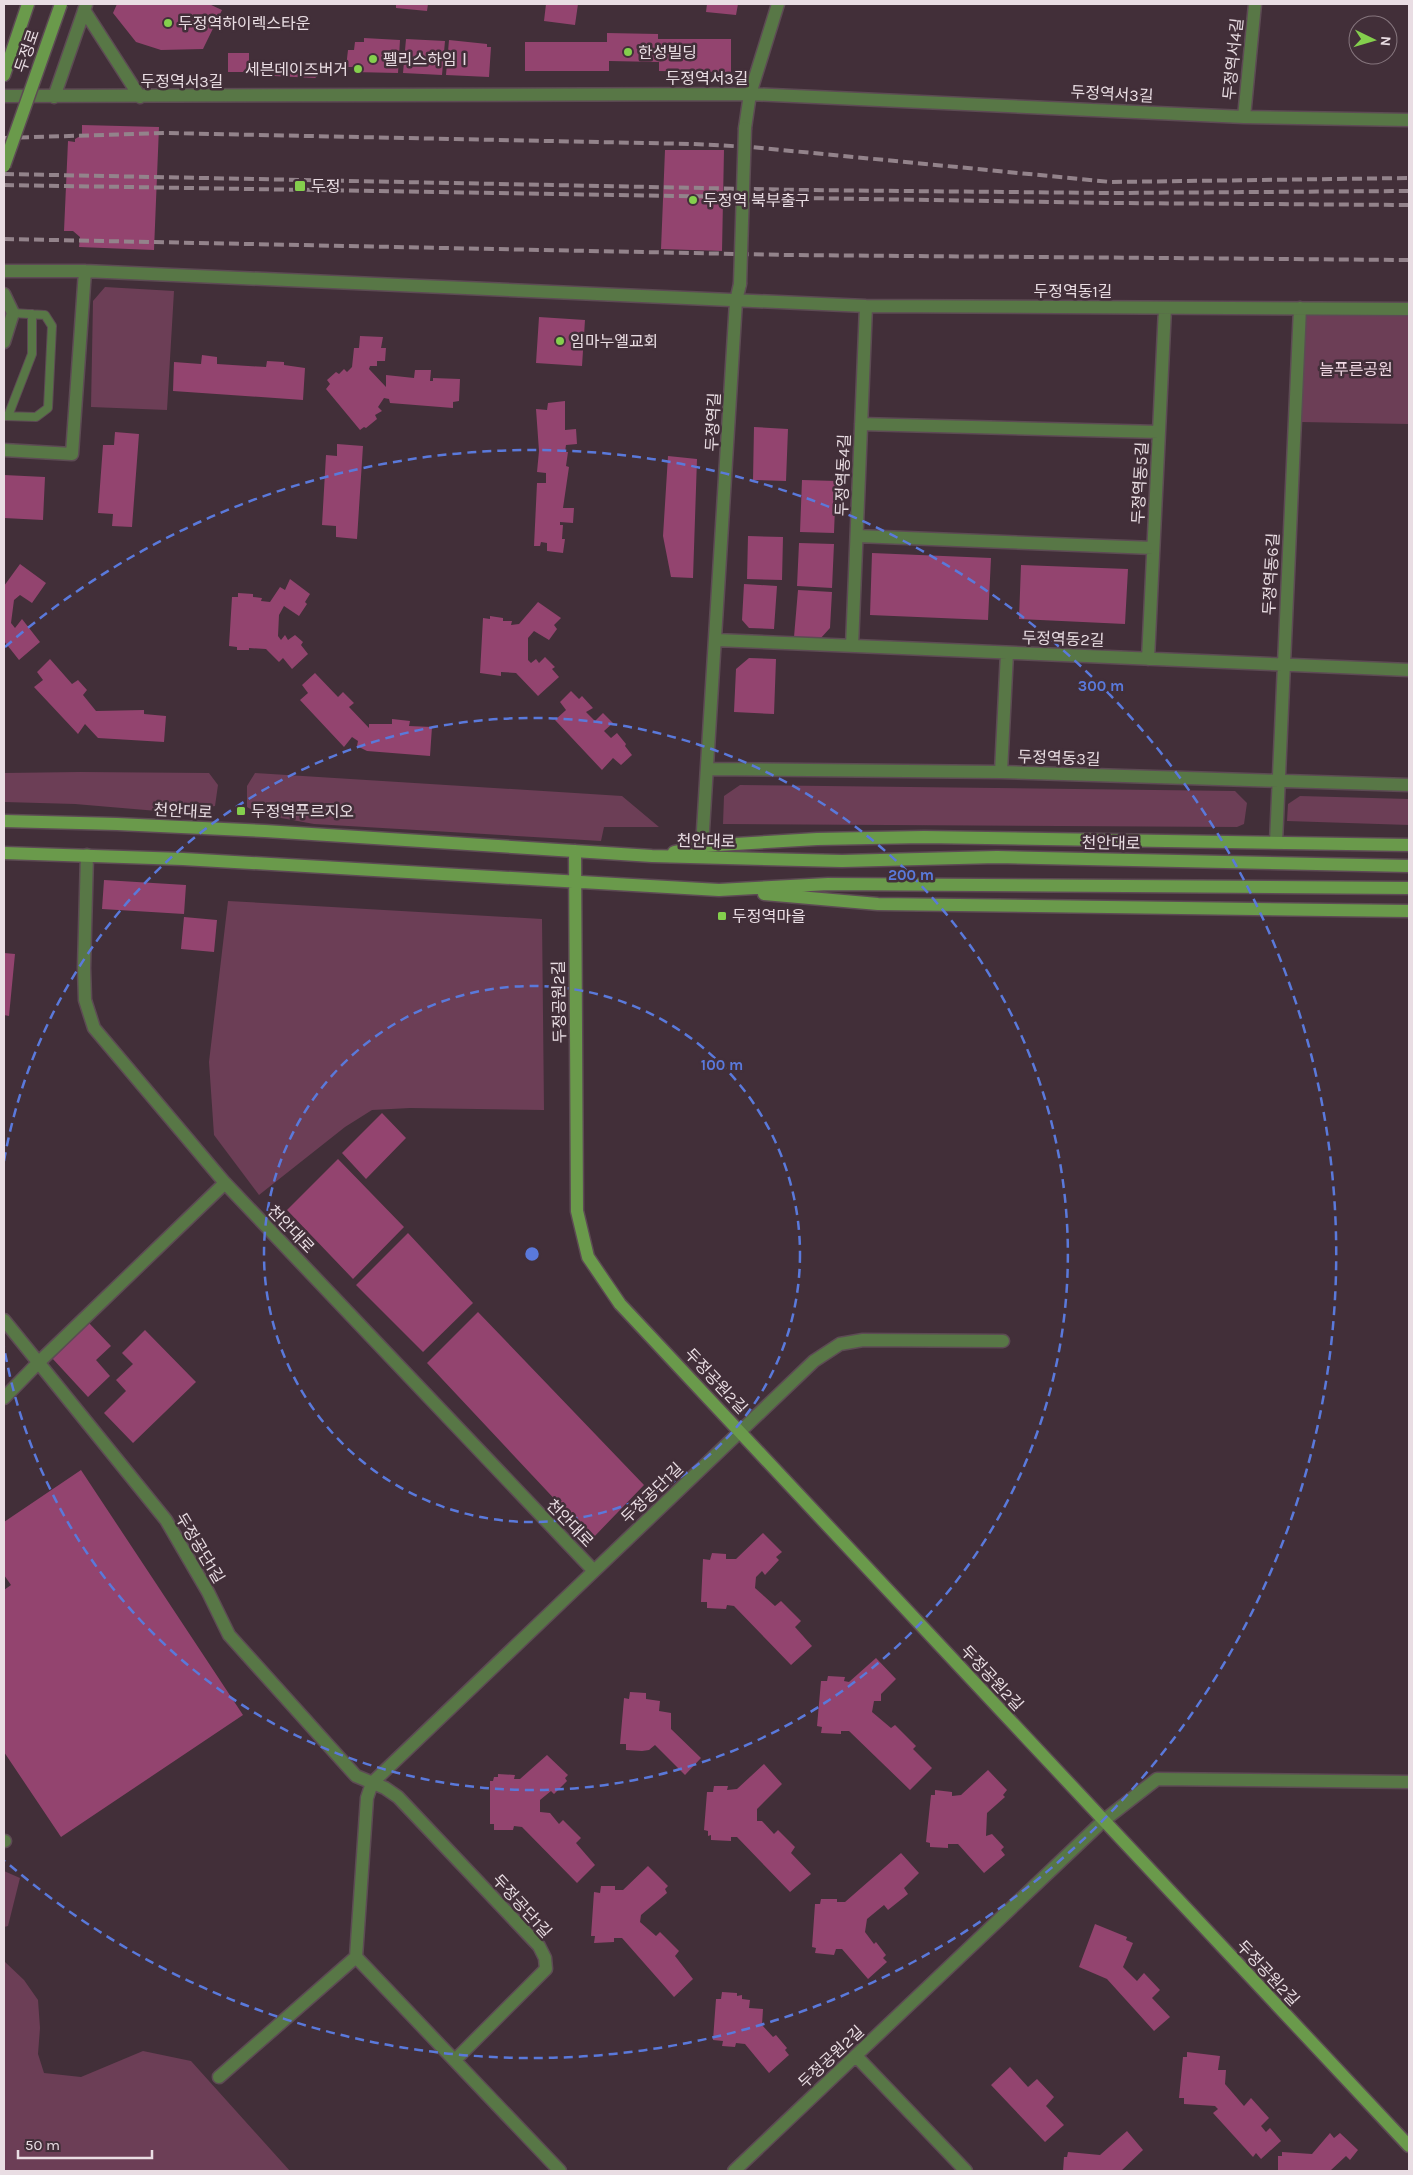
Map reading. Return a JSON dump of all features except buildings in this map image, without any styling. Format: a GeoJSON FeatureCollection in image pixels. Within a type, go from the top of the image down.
{"type":"FeatureCollection","features":[{"type":"Feature","properties":{"kind":"main road","name":"두정로"},"geometry":{"type":"LineString","coordinates":[[4,75],[28,4]]}},
{"type":"Feature","properties":{"kind":"main road","name":"두정로"},"geometry":{"type":"LineString","coordinates":[[4,166],[61,4]]}},
{"type":"Feature","properties":{"kind":"main road","name":"천안대로"},"geometry":{"type":"LineString","coordinates":[[4,822],[117,824],[652,856],[842,861],[997,857],[1409,866]]}},
{"type":"Feature","properties":{"kind":"main road"},"geometry":{"type":"LineString","coordinates":[[652,856],[702,846],[817,839],[924,837],[1409,845]]}},
{"type":"Feature","properties":{"kind":"main road","name":"두정공원2길"},"geometry":{"type":"LineString","coordinates":[[575,851],[577,1212],[588,1257],[620,1304],[741,1431],[1103,1822],[1409,2146]]}},
{"type":"Feature","properties":{"kind":"main road"},"geometry":{"type":"LineString","coordinates":[[4,853],[88,855],[719,890],[878,904],[1409,911]]}},
{"type":"Feature","properties":{"kind":"main road"},"geometry":{"type":"LineString","coordinates":[[719,890],[828,884],[1409,888]]}},
{"type":"Feature","properties":{"kind":"street","name":"두정역길"},"geometry":{"type":"LineString","coordinates":[[702,846],[736,301],[740,284],[745,128],[750,94],[778,4]]}},
{"type":"Feature","properties":{"kind":"street","name":"두정역서4길"},"geometry":{"type":"LineString","coordinates":[[1244,117],[1255,4]]}},
{"type":"Feature","properties":{"kind":"street"},"geometry":{"type":"LineString","coordinates":[[85,7],[140,97]]}},
{"type":"Feature","properties":{"kind":"street"},"geometry":{"type":"LineString","coordinates":[[54,97],[85,7]]}},
{"type":"Feature","properties":{"kind":"street","name":"두정역서3길"},"geometry":{"type":"LineString","coordinates":[[4,96],[750,94],[1244,117],[1409,120]]}},
{"type":"Feature","properties":{"kind":"street","name":"두정역동1길"},"geometry":{"type":"LineString","coordinates":[[4,271],[84,271],[866,306],[1409,309]]}},
{"type":"Feature","properties":{"kind":"street"},"geometry":{"type":"LineString","coordinates":[[4,450],[72,454],[84,271]]}},
{"type":"Feature","properties":{"kind":"street"},"geometry":{"type":"LineString","coordinates":[[4,294],[13,313],[4,342]]}},
{"type":"Feature","properties":{"kind":"street","name":"두정역동4길"},"geometry":{"type":"LineString","coordinates":[[852,646],[866,306]]}},
{"type":"Feature","properties":{"kind":"street","name":"두정역동5길"},"geometry":{"type":"LineString","coordinates":[[1148,659],[1165,308]]}},
{"type":"Feature","properties":{"kind":"street","name":"두정역동6길"},"geometry":{"type":"LineString","coordinates":[[1276,842],[1300,308]]}},
{"type":"Feature","properties":{"kind":"street"},"geometry":{"type":"LineString","coordinates":[[861,424],[1159,432]]}},
{"type":"Feature","properties":{"kind":"street"},"geometry":{"type":"LineString","coordinates":[[857,536],[1153,548]]}},
{"type":"Feature","properties":{"kind":"street","name":"두정역동2길"},"geometry":{"type":"LineString","coordinates":[[716,640],[1409,669]]}},
{"type":"Feature","properties":{"kind":"street"},"geometry":{"type":"LineString","coordinates":[[1002,772],[1007,653]]}},
{"type":"Feature","properties":{"kind":"street","name":"두정역동3길"},"geometry":{"type":"LineString","coordinates":[[708,769],[1002,772],[1409,785]]}},
{"type":"Feature","properties":{"kind":"street","name":"천안대로"},"geometry":{"type":"LineString","coordinates":[[88,855],[84,968],[85,1000],[94,1028],[225,1183],[594,1571]]}},
{"type":"Feature","properties":{"kind":"street"},"geometry":{"type":"LineString","coordinates":[[4,1398],[225,1183]]}},
{"type":"Feature","properties":{"kind":"street","name":"두정공단1길"},"geometry":{"type":"LineString","coordinates":[[4,1320],[166,1520],[208,1592],[229,1634],[356,1776],[398,1797],[539,1946],[545,1958],[546,1969],[455,2060]]}},
{"type":"Feature","properties":{"kind":"street","name":"두정공단1길"},"geometry":{"type":"LineString","coordinates":[[372,1783],[814,1361],[840,1344],[863,1340],[1003,1341]]}},
{"type":"Feature","properties":{"kind":"street","name":"두정공원2길"},"geometry":{"type":"LineString","coordinates":[[734,2171],[1103,1822],[1157,1779],[1409,1782]]}},
{"type":"Feature","properties":{"kind":"street"},"geometry":{"type":"LineString","coordinates":[[219,2077],[356,1957],[367,1798],[372,1783]]}},
{"type":"Feature","properties":{"kind":"street"},"geometry":{"type":"LineString","coordinates":[[356,1957],[560,2171]]}},
{"type":"Feature","properties":{"kind":"street"},"geometry":{"type":"LineString","coordinates":[[856,2056],[966,2171]]}},
{"type":"Feature","properties":{"kind":"lane"},"geometry":{"type":"LineString","coordinates":[[13,313],[32,314],[44,315],[52,326],[48,408],[36,417],[6,416],[32,354],[32,314]]}},
{"type":"Feature","properties":{"kind":"green space"},"geometry":{"type":"Polygon","coordinates":[[[105,287],[174,291],[167,410],[91,407],[93,301],[105,287]]]}},
{"type":"Feature","properties":{"kind":"green space","name":"늘푸른공원"},"geometry":{"type":"Polygon","coordinates":[[[1306,314],[1409,316],[1409,424],[1301,422],[1306,314]]]}},
{"type":"Feature","properties":{"kind":"green space"},"geometry":{"type":"Polygon","coordinates":[[[4,773],[209,773],[218,785],[215,806],[169,812],[75,804],[4,802],[4,773]]]}},
{"type":"Feature","properties":{"kind":"green space"},"geometry":{"type":"Polygon","coordinates":[[[255,773],[622,796],[659,827],[604,827],[601,841],[314,824],[259,814],[247,807],[247,786],[255,773]]]}},
{"type":"Feature","properties":{"kind":"green space"},"geometry":{"type":"Polygon","coordinates":[[[740,785],[1235,791],[1247,803],[1244,824],[1237,827],[723,824],[724,796],[740,785]]]}},
{"type":"Feature","properties":{"kind":"green space"},"geometry":{"type":"Polygon","coordinates":[[[1300,796],[1409,799],[1409,825],[1287,821],[1288,804],[1300,796]]]}},
{"type":"Feature","properties":{"kind":"green space"},"geometry":{"type":"Polygon","coordinates":[[[228,901],[542,919],[544,1110],[410,1108],[372,1110],[345,1127],[259,1195],[214,1135],[209,1062],[228,901]]]}},
{"type":"Feature","properties":{"kind":"green space"},"geometry":{"type":"Polygon","coordinates":[[[4,1871],[20,1878],[8,1926],[4,1927],[4,1871]]]}},
{"type":"Feature","properties":{"kind":"green space"},"geometry":{"type":"Polygon","coordinates":[[[4,1961],[24,1980],[38,2000],[40,2028],[38,2054],[44,2073],[81,2077],[143,2051],[191,2061],[290,2171],[4,2171],[4,1961]]]}},
{"type":"Feature","properties":{"kind":"railway"},"geometry":{"type":"LineString","coordinates":[[4,138],[166,133],[692,144],[751,147],[1111,182],[1409,178]]}},
{"type":"Feature","properties":{"kind":"railway"},"geometry":{"type":"LineString","coordinates":[[4,174],[801,190],[1111,193],[1409,191]]}},
{"type":"Feature","properties":{"kind":"railway"},"geometry":{"type":"LineString","coordinates":[[4,185],[1112,203],[1409,205]]}},
{"type":"Feature","properties":{"kind":"railway"},"geometry":{"type":"LineString","coordinates":[[4,239],[788,255],[1409,260]]}},
{"type":"Feature","properties":{"kind":"place","name":"두정역하이렉스타운"},"geometry":{"type":"Point","coordinates":[168,23]}},
{"type":"Feature","properties":{"kind":"place","name":"한성빌딩"},"geometry":{"type":"Point","coordinates":[628,52]}},
{"type":"Feature","properties":{"kind":"place","name":"펠리스하임Ⅰ"},"geometry":{"type":"Point","coordinates":[373,59]}},
{"type":"Feature","properties":{"kind":"place","name":"세븐데이즈버거"},"geometry":{"type":"Point","coordinates":[358,69]}},
{"type":"Feature","properties":{"kind":"place","name":"두정"},"geometry":{"type":"Point","coordinates":[300,186]}},
{"type":"Feature","properties":{"kind":"place","name":"두정역 북부출구"},"geometry":{"type":"Point","coordinates":[693,200]}},
{"type":"Feature","properties":{"kind":"place","name":"임마누엘교회"},"geometry":{"type":"Point","coordinates":[560,341]}},
{"type":"Feature","properties":{"kind":"place","name":"두정역푸르지오"},"geometry":{"type":"Point","coordinates":[241,811]}},
{"type":"Feature","properties":{"kind":"place","name":"두정역마을"},"geometry":{"type":"Point","coordinates":[722,916]}}]}
